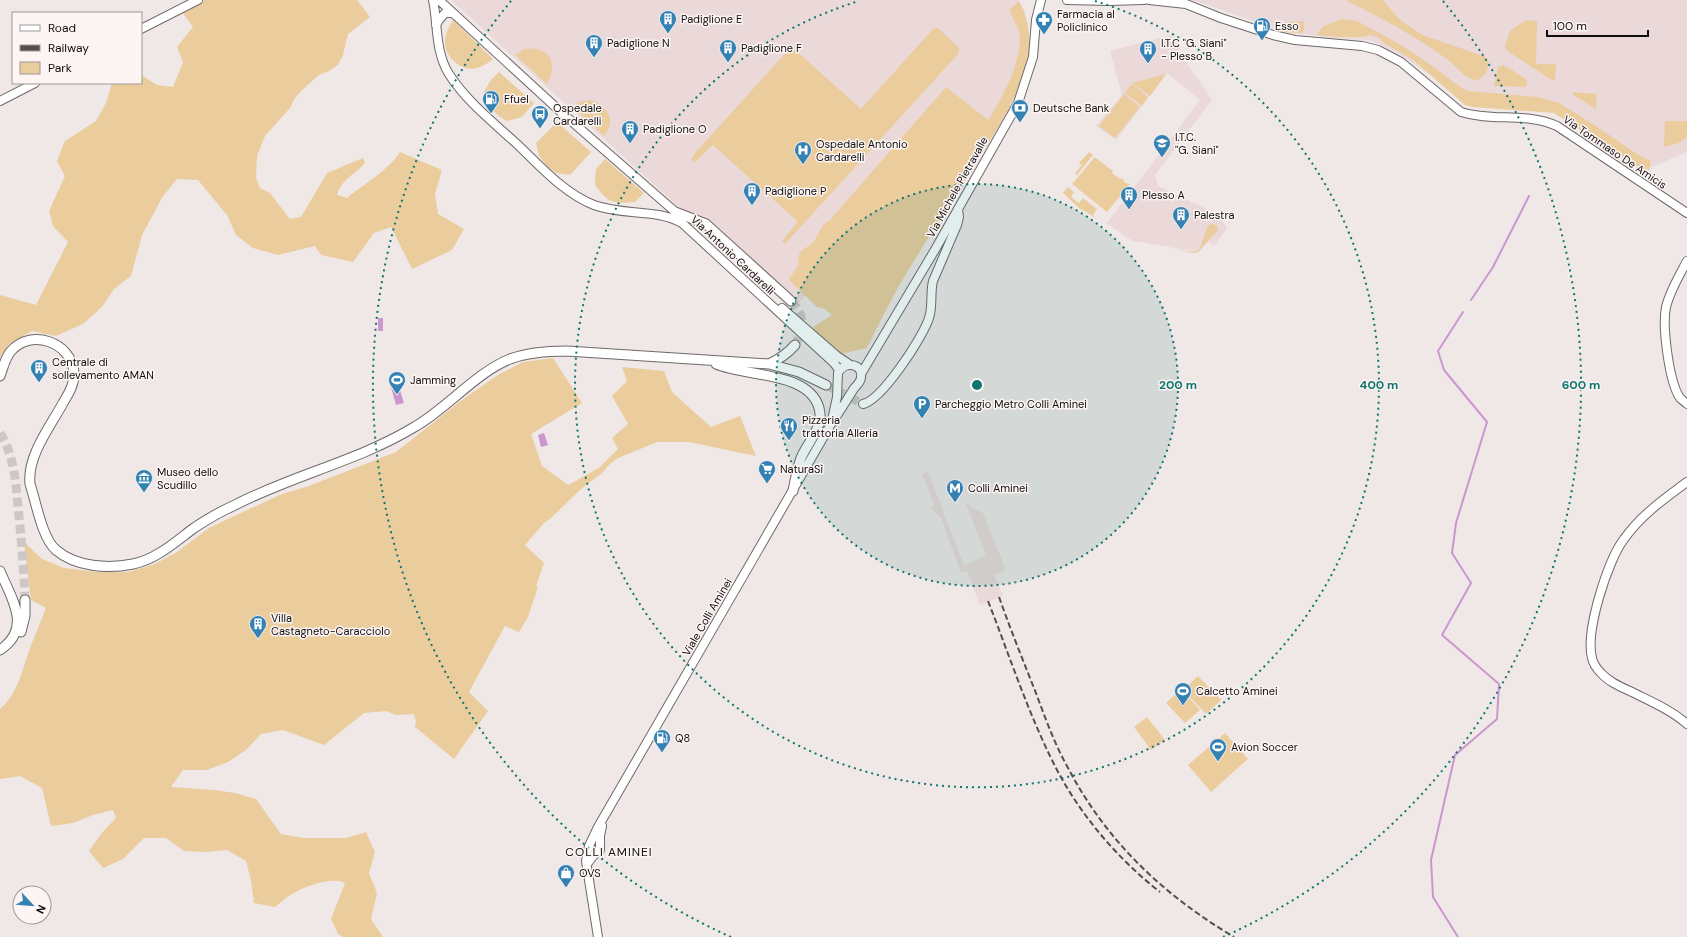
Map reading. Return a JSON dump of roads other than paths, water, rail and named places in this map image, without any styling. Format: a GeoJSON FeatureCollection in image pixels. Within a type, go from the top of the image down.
{"type":"FeatureCollection","features":[{"type":"Feature","properties":{"kind":"highway"},"geometry":{"type":"LineString","coordinates":[[675,212],[706,224],[791,301]]}},
{"type":"Feature","properties":{"kind":"highway"},"geometry":{"type":"LineString","coordinates":[[0,376],[11,352],[21,343],[33,339],[54,343],[63,350],[71,360],[74,372],[72,386],[34,459],[30,484],[46,535],[52,546],[71,559],[82,563],[100,566],[118,566],[146,560],[164,550],[205,521],[234,505],[367,451],[416,426],[501,363],[511,359],[546,351],[567,351],[769,364],[799,372],[826,385]]}},
{"type":"Feature","properties":{"kind":"highway"},"geometry":{"type":"LineString","coordinates":[[769,364],[788,353],[795,345]]}},
{"type":"Feature","properties":{"kind":"highway"},"geometry":{"type":"LineString","coordinates":[[709,361],[724,368],[772,376],[798,384],[808,390],[817,400],[820,412],[820,421],[801,458],[793,491]]}},
{"type":"Feature","properties":{"kind":"highway"},"geometry":{"type":"LineString","coordinates":[[0,571],[16,610],[18,622],[14,636],[0,651]]}},
{"type":"Feature","properties":{"kind":"highway"},"geometry":{"type":"LineString","coordinates":[[0,651],[11,645],[18,637],[24,624],[25,600]]}},
{"type":"Feature","properties":{"kind":"main road"},"geometry":{"type":"LineString","coordinates":[[142,28],[198,0]]}},
{"type":"Feature","properties":{"kind":"main road","name":"Via Antonio Cardarelli"},"geometry":{"type":"LineString","coordinates":[[433,0],[441,54],[448,73],[464,94],[559,183],[594,205],[622,212],[652,213],[682,222],[834,363],[839,370]]}},
{"type":"Feature","properties":{"kind":"main road","name":"Via Antonio Cardarelli"},"geometry":{"type":"LineString","coordinates":[[439,0],[562,113],[831,352],[849,364]]}},
{"type":"Feature","properties":{"kind":"main road","name":"Via Michele Pietravalle"},"geometry":{"type":"LineString","coordinates":[[861,374],[958,208],[1021,96],[1034,57],[1036,20],[1041,0]]}},
{"type":"Feature","properties":{"kind":"main road"},"geometry":{"type":"LineString","coordinates":[[1067,0],[1144,0]]}},
{"type":"Feature","properties":{"kind":"main road","name":"Via Tommaso De Amicis"},"geometry":{"type":"LineString","coordinates":[[1149,0],[1186,4],[1264,32],[1295,40],[1362,46],[1378,50],[1401,62],[1461,112],[1473,116],[1539,119],[1557,126],[1687,213]]}},
{"type":"Feature","properties":{"kind":"main road"},"geometry":{"type":"LineString","coordinates":[[436,26],[445,13],[453,13]]}},
{"type":"Feature","properties":{"kind":"main road"},"geometry":{"type":"LineString","coordinates":[[0,102],[33,84]]}},
{"type":"Feature","properties":{"kind":"main road"},"geometry":{"type":"LineString","coordinates":[[863,404],[874,398],[889,382],[912,350],[926,324],[931,312],[931,288],[957,225],[959,217],[958,208]]}},
{"type":"Feature","properties":{"kind":"main road"},"geometry":{"type":"LineString","coordinates":[[1687,262],[1672,291],[1666,307],[1665,325],[1672,376],[1680,398],[1687,404]]}},
{"type":"Feature","properties":{"kind":"main road"},"geometry":{"type":"LineString","coordinates":[[849,364],[857,367],[861,374],[860,382],[854,387],[831,424],[837,397],[839,370],[843,366],[849,364]]}},
{"type":"Feature","properties":{"kind":"main road"},"geometry":{"type":"LineString","coordinates":[[838,380],[840,384],[846,388],[854,387]]}},
{"type":"Feature","properties":{"kind":"main road","name":"Viale Colli Aminei"},"geometry":{"type":"LineString","coordinates":[[592,849],[598,827],[603,821],[831,424]]}},
{"type":"Feature","properties":{"kind":"main road"},"geometry":{"type":"LineString","coordinates":[[1687,482],[1643,516],[1623,539],[1608,570],[1595,614],[1590,638],[1592,658],[1601,674],[1617,685],[1675,713],[1687,724]]}},
{"type":"Feature","properties":{"kind":"main road","name":"Viale Colli Aminei"},"geometry":{"type":"LineString","coordinates":[[598,937],[587,858],[595,842],[600,844],[603,821]]}},
{"type":"Feature","properties":{"kind":"waterway"},"geometry":{"type":"LineString","coordinates":[[1471,300],[1493,267],[1529,196]]}},
{"type":"Feature","properties":{"kind":"waterway"},"geometry":{"type":"LineString","coordinates":[[1458,937],[1433,897],[1431,860],[1455,755],[1497,719],[1499,684],[1442,635],[1471,583],[1452,553],[1456,523],[1487,422],[1444,370],[1438,351],[1463,312]]}},
{"type":"Feature","properties":{"kind":"tunnel"},"geometry":{"type":"LineString","coordinates":[[791,301],[796,306],[802,322],[801,332],[795,345]]}},
{"type":"Feature","properties":{"kind":"tunnel"},"geometry":{"type":"LineString","coordinates":[[826,385],[863,404]]}},
{"type":"Feature","properties":{"kind":"tunnel"},"geometry":{"type":"LineString","coordinates":[[0,433],[9,453],[14,474],[22,548],[25,600]]}},
{"type":"Feature","properties":{"kind":"railway"},"geometry":{"type":"LineString","coordinates":[[999,597],[1057,747],[1082,793],[1099,818],[1138,864],[1160,884],[1183,903],[1234,937]]}},
{"type":"Feature","properties":{"kind":"railway"},"geometry":{"type":"LineString","coordinates":[[988,601],[1038,729],[1047,750],[1067,787],[1102,836],[1130,866],[1160,892]]}},
{"type":"Feature","properties":{"kind":"place","name":"Padiglione E"},"geometry":{"type":"Point","coordinates":[668,34]}},
{"type":"Feature","properties":{"kind":"place","name":"Farmacia al Policlinico"},"geometry":{"type":"Point","coordinates":[1044,35]}},
{"type":"Feature","properties":{"kind":"place","name":"Esso"},"geometry":{"type":"Point","coordinates":[1262,41]}},
{"type":"Feature","properties":{"kind":"place","name":"Padiglione N"},"geometry":{"type":"Point","coordinates":[594,58]}},
{"type":"Feature","properties":{"kind":"place","name":"Padiglione F"},"geometry":{"type":"Point","coordinates":[728,63]}},
{"type":"Feature","properties":{"kind":"place","name":"I.T.C \"G. Siani\" - Plesso B"},"geometry":{"type":"Point","coordinates":[1148,64]}},
{"type":"Feature","properties":{"kind":"place","name":"Ffuel"},"geometry":{"type":"Point","coordinates":[491,114]}},
{"type":"Feature","properties":{"kind":"place","name":"Deutsche Bank"},"geometry":{"type":"Point","coordinates":[1020,123]}},
{"type":"Feature","properties":{"kind":"place","name":"Ospedale Cardarelli"},"geometry":{"type":"Point","coordinates":[540,129]}},
{"type":"Feature","properties":{"kind":"place","name":"Padiglione O"},"geometry":{"type":"Point","coordinates":[630,144]}},
{"type":"Feature","properties":{"kind":"place","name":"I.T.C. \"G. Siani\""},"geometry":{"type":"Point","coordinates":[1162,158]}},
{"type":"Feature","properties":{"kind":"place","name":"Ospedale Antonio Cardarelli"},"geometry":{"type":"Point","coordinates":[803,165]}},
{"type":"Feature","properties":{"kind":"place","name":"Padiglione P"},"geometry":{"type":"Point","coordinates":[752,206]}},
{"type":"Feature","properties":{"kind":"place","name":"Plesso A"},"geometry":{"type":"Point","coordinates":[1129,210]}},
{"type":"Feature","properties":{"kind":"place","name":"Palestra"},"geometry":{"type":"Point","coordinates":[1181,230]}},
{"type":"Feature","properties":{"kind":"place","name":"Centrale di sollevamento AMAN"},"geometry":{"type":"Point","coordinates":[39,383]}},
{"type":"Feature","properties":{"kind":"place","name":"Jamming"},"geometry":{"type":"Point","coordinates":[397,395]}},
{"type":"Feature","properties":{"kind":"place","name":"Parcheggio Metro Colli Aminei"},"geometry":{"type":"Point","coordinates":[922,419]}},
{"type":"Feature","properties":{"kind":"place","name":"Pizzeria trattoria Alleria"},"geometry":{"type":"Point","coordinates":[789,441]}},
{"type":"Feature","properties":{"kind":"place","name":"NaturaSì"},"geometry":{"type":"Point","coordinates":[767,484]}},
{"type":"Feature","properties":{"kind":"place","name":"Museo dello Scudillo"},"geometry":{"type":"Point","coordinates":[144,493]}},
{"type":"Feature","properties":{"kind":"place","name":"Colli Aminei"},"geometry":{"type":"Point","coordinates":[955,503]}},
{"type":"Feature","properties":{"kind":"place","name":"Villa Castagneto-Caracciolo"},"geometry":{"type":"Point","coordinates":[258,639]}},
{"type":"Feature","properties":{"kind":"place","name":"Calcetto Aminei"},"geometry":{"type":"Point","coordinates":[1183,706]}},
{"type":"Feature","properties":{"kind":"place","name":"Q8"},"geometry":{"type":"Point","coordinates":[662,753]}},
{"type":"Feature","properties":{"kind":"place","name":"Avion Soccer"},"geometry":{"type":"Point","coordinates":[1218,762]}},
{"type":"Feature","properties":{"kind":"place","name":"OVS"},"geometry":{"type":"Point","coordinates":[566,888]}},
{"type":"Feature","properties":{"kind":"district","name":"COLLI AMINEI"},"geometry":{"type":"Point","coordinates":[609,852]}}]}
